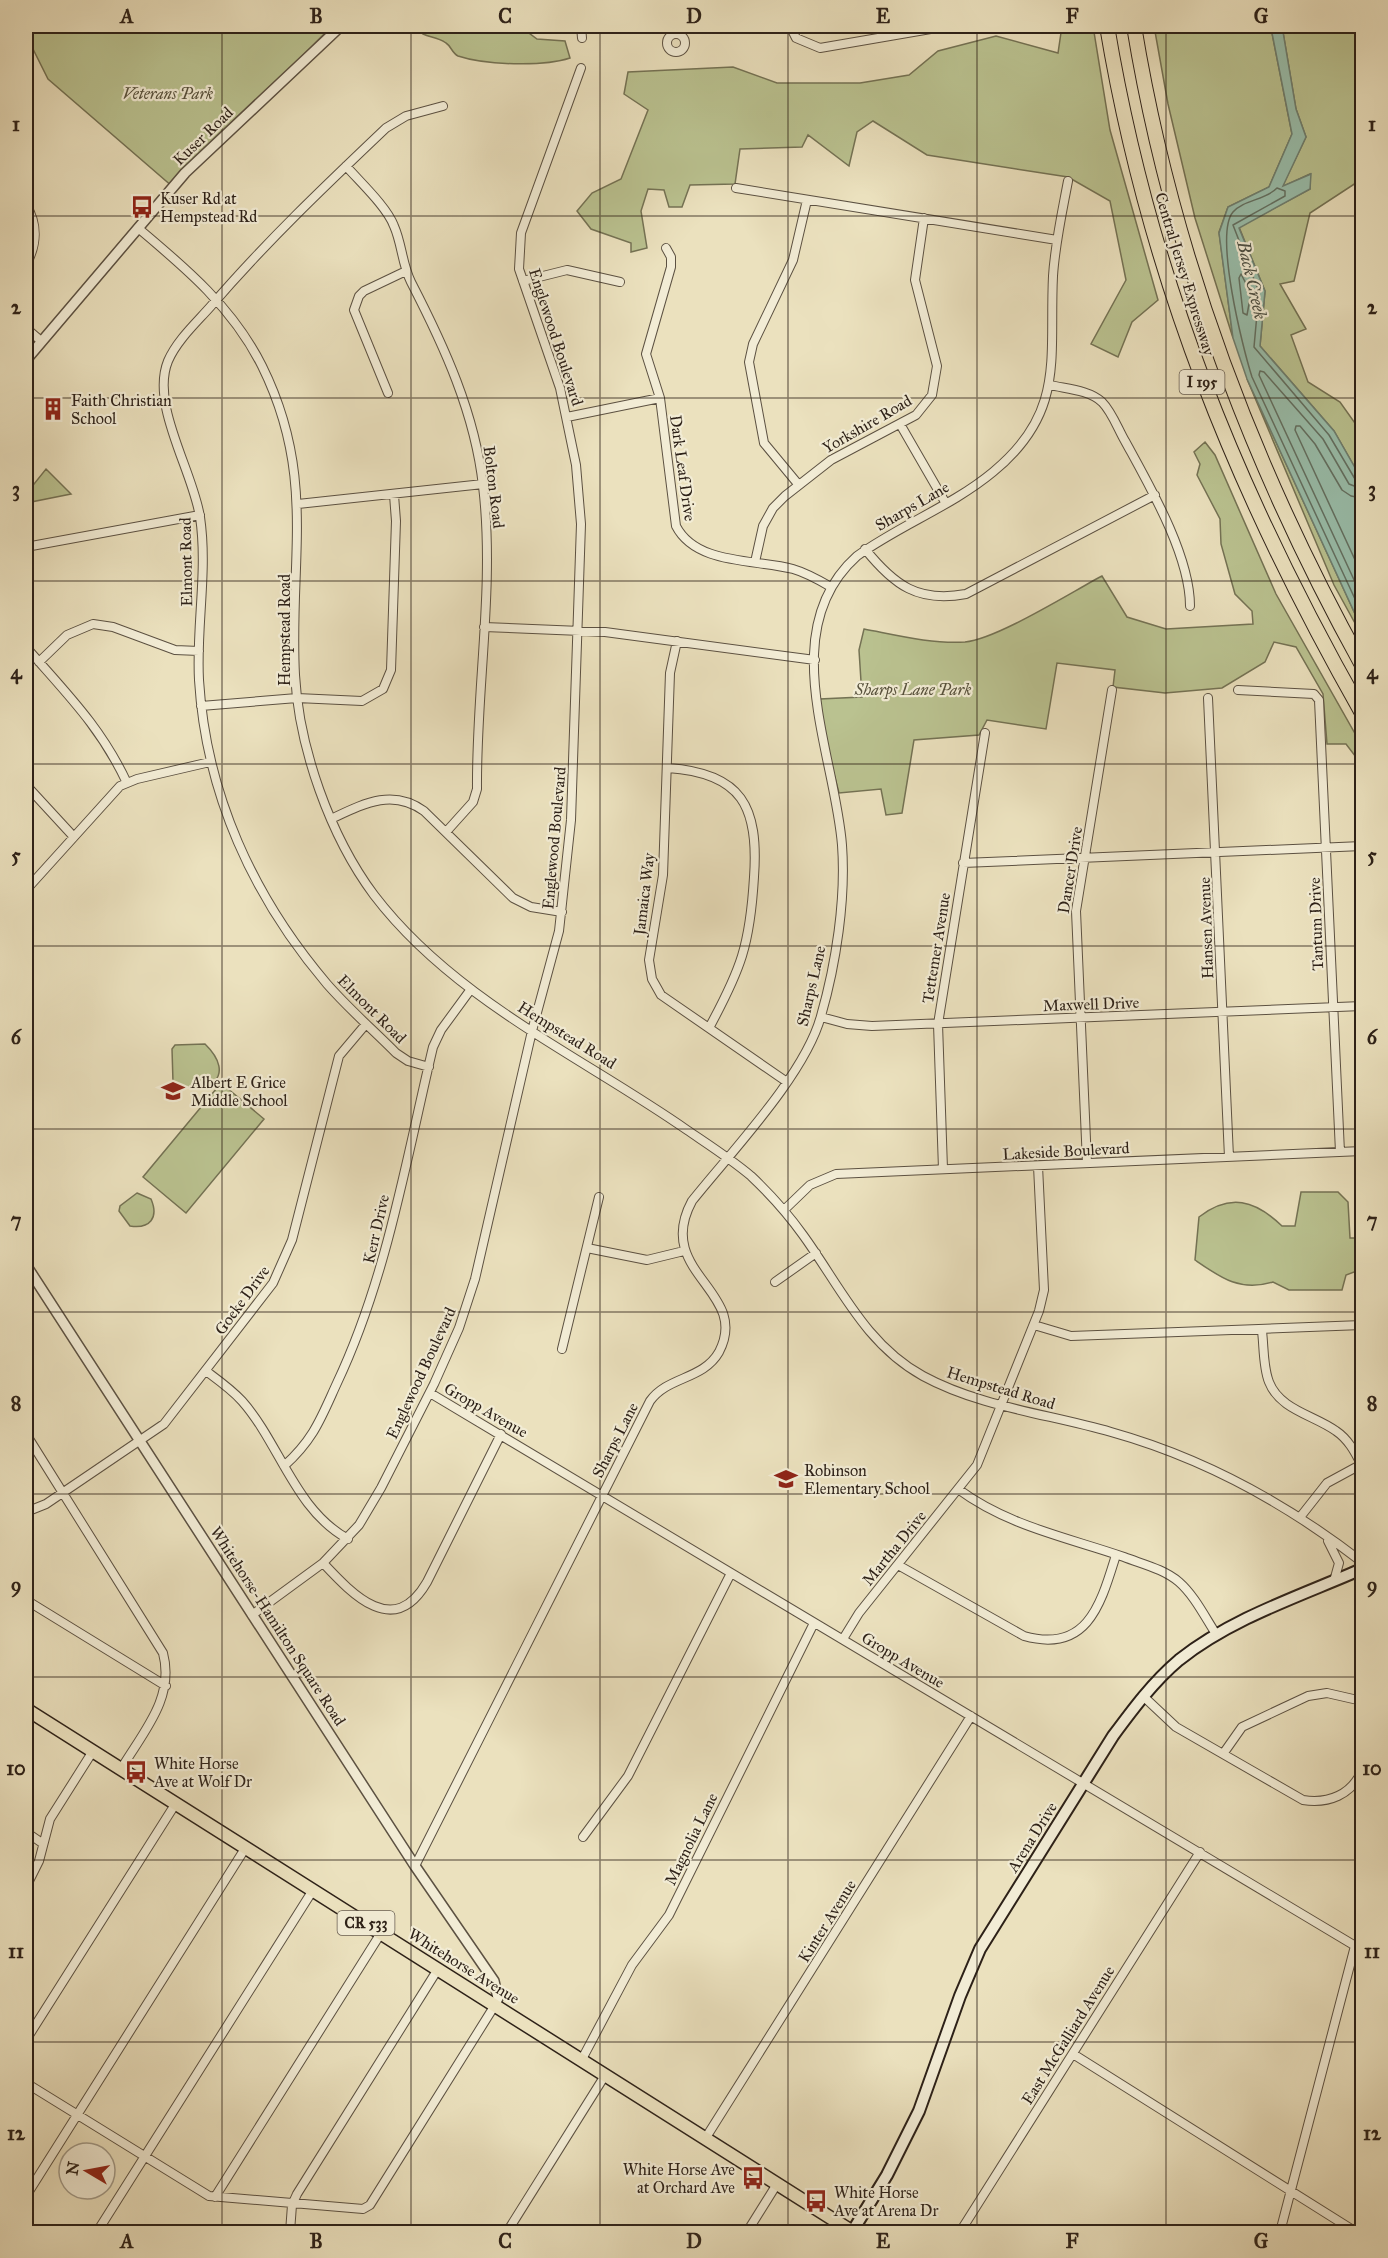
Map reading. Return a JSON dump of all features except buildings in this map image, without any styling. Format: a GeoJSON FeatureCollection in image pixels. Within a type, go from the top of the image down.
{"type":"FeatureCollection","features":[{"type":"Feature","properties":{"kind":"highway","name":"Central Jersey Expressway"},"geometry":{"type":"LineString","coordinates":[[1107,26],[1122,108],[1148,216],[1206,393],[1280,560],[1362,713]]}},
{"type":"Feature","properties":{"kind":"highway","name":"Central Jersey Expressway"},"geometry":{"type":"LineString","coordinates":[[1134,26],[1154,128],[1183,236],[1222,359],[1288,523],[1362,665]]}},
{"type":"Feature","properties":{"kind":"main road","name":"Arena Drive"},"geometry":{"type":"LineString","coordinates":[[853,2232],[887,2175],[919,2111],[960,1996],[980,1949],[1113,1736],[1143,1696],[1178,1661],[1216,1635],[1362,1569]]}},
{"type":"Feature","properties":{"kind":"main road","name":"Whitehorse Avenue"},"geometry":{"type":"LineString","coordinates":[[26,1708],[495,2005],[604,2077],[853,2232]]}},
{"type":"Feature","properties":{"kind":"street","name":"Kuser Road"},"geometry":{"type":"LineString","coordinates":[[26,360],[185,173],[341,26]]}},
{"type":"Feature","properties":{"kind":"street"},"geometry":{"type":"LineString","coordinates":[[581,26],[582,38]]}},
{"type":"Feature","properties":{"kind":"street"},"geometry":{"type":"LineString","coordinates":[[674,35],[675,26]]}},
{"type":"Feature","properties":{"kind":"street"},"geometry":{"type":"LineString","coordinates":[[790,26],[796,38],[820,48],[948,26]]}},
{"type":"Feature","properties":{"kind":"street","name":"Englewood Boulevard"},"geometry":{"type":"LineString","coordinates":[[252,1615],[323,1563],[348,1539],[376,1498],[430,1393],[459,1328],[475,1279],[532,1031],[550,969],[562,912],[571,831],[581,524],[576,465],[567,417],[549,350],[523,281],[518,257],[521,233],[581,68]]}},
{"type":"Feature","properties":{"kind":"street","name":"Elmont Road"},"geometry":{"type":"LineString","coordinates":[[429,1066],[400,1057],[312,965],[257,884],[233,834],[210,762],[201,706],[199,651],[202,540],[200,515],[191,478],[165,401],[163,381],[174,349],[263,245],[396,121],[443,106]]}},
{"type":"Feature","properties":{"kind":"street","name":"Bolton Road"},"geometry":{"type":"LineString","coordinates":[[346,166],[392,220],[406,272],[436,330],[454,374],[473,433],[483,484],[487,545],[477,789],[473,802],[446,832]]}},
{"type":"Feature","properties":{"kind":"street","name":"Sharps Lane"},"geometry":{"type":"LineString","coordinates":[[415,1866],[655,1394],[670,1383],[689,1377],[707,1366],[722,1342],[725,1324],[720,1305],[690,1265],[684,1251],[681,1231],[686,1211],[787,1082],[810,1045],[821,1017],[839,919],[843,870],[840,822],[819,724],[815,660],[821,612],[831,587],[848,563],[866,549],[992,473],[1018,448],[1036,421],[1050,385],[1054,356],[1053,279],[1057,240],[1068,181]]}},
{"type":"Feature","properties":{"kind":"street"},"geometry":{"type":"LineString","coordinates":[[736,188],[1057,240]]}},
{"type":"Feature","properties":{"kind":"street"},"geometry":{"type":"LineString","coordinates":[[798,484],[764,443],[749,362],[753,344],[793,260],[807,200]]}},
{"type":"Feature","properties":{"kind":"street"},"geometry":{"type":"LineString","coordinates":[[26,205],[32,216],[35,236],[26,265]]}},
{"type":"Feature","properties":{"kind":"street","name":"Yorkshire Road"},"geometry":{"type":"LineString","coordinates":[[755,562],[760,536],[768,517],[798,484],[831,460],[916,415],[928,402],[937,376],[915,280],[924,218]]}},
{"type":"Feature","properties":{"kind":"street","name":"Hempstead Road"},"geometry":{"type":"LineString","coordinates":[[138,228],[187,269],[217,299],[249,343],[271,387],[287,434],[298,504],[295,651],[297,698],[307,745],[332,819],[358,872],[375,896],[425,950],[471,989],[532,1031],[627,1088],[727,1157],[784,1210],[816,1253],[857,1318],[898,1359],[945,1386],[1001,1405],[1107,1431],[1170,1451],[1238,1481],[1301,1516],[1362,1562]]}},
{"type":"Feature","properties":{"kind":"street","name":"Dark Leaf Drive"},"geometry":{"type":"LineString","coordinates":[[666,248],[671,267],[646,354],[660,398],[674,518],[680,535],[700,551],[793,569],[831,587]]}},
{"type":"Feature","properties":{"kind":"street"},"geometry":{"type":"LineString","coordinates":[[1362,254],[1359,271],[1362,285]]}},
{"type":"Feature","properties":{"kind":"street"},"geometry":{"type":"LineString","coordinates":[[523,281],[567,270],[620,282]]}},
{"type":"Feature","properties":{"kind":"street"},"geometry":{"type":"LineString","coordinates":[[388,393],[354,310],[364,291],[406,272]]}},
{"type":"Feature","properties":{"kind":"street"},"geometry":{"type":"LineString","coordinates":[[26,328],[41,341]]}},
{"type":"Feature","properties":{"kind":"street"},"geometry":{"type":"LineString","coordinates":[[26,343],[34,350]]}},
{"type":"Feature","properties":{"kind":"street"},"geometry":{"type":"LineString","coordinates":[[1050,385],[1085,393],[1101,401],[1155,495],[1185,574],[1190,606]]}},
{"type":"Feature","properties":{"kind":"street"},"geometry":{"type":"LineString","coordinates":[[567,417],[660,398]]}},
{"type":"Feature","properties":{"kind":"street"},"geometry":{"type":"LineString","coordinates":[[900,423],[945,502]]}},
{"type":"Feature","properties":{"kind":"street"},"geometry":{"type":"LineString","coordinates":[[298,504],[483,484]]}},
{"type":"Feature","properties":{"kind":"street"},"geometry":{"type":"LineString","coordinates":[[201,706],[297,698],[362,701],[377,695],[388,682],[391,670],[396,521],[394,495]]}},
{"type":"Feature","properties":{"kind":"street"},"geometry":{"type":"LineString","coordinates":[[866,549],[883,572],[904,588],[940,597],[966,594],[1155,495]]}},
{"type":"Feature","properties":{"kind":"street"},"geometry":{"type":"LineString","coordinates":[[26,547],[200,515]]}},
{"type":"Feature","properties":{"kind":"street"},"geometry":{"type":"LineString","coordinates":[[39,662],[67,635],[93,624],[113,627],[175,650],[199,651]]}},
{"type":"Feature","properties":{"kind":"street"},"geometry":{"type":"LineString","coordinates":[[484,627],[579,630],[815,660]]}},
{"type":"Feature","properties":{"kind":"street","name":"Jamaica Way"},"geometry":{"type":"LineString","coordinates":[[677,641],[670,673],[668,768],[661,894],[650,969],[661,995],[787,1082]]}},
{"type":"Feature","properties":{"kind":"street"},"geometry":{"type":"LineString","coordinates":[[26,647],[93,723],[114,755],[127,783]]}},
{"type":"Feature","properties":{"kind":"street","name":"Dancer Drive"},"geometry":{"type":"LineString","coordinates":[[1087,1163],[1075,920],[1112,690]]}},
{"type":"Feature","properties":{"kind":"street","name":"Tantum Drive"},"geometry":{"type":"LineString","coordinates":[[1238,690],[1317,696],[1340,1152]]}},
{"type":"Feature","properties":{"kind":"street","name":"Hansen Avenue"},"geometry":{"type":"LineString","coordinates":[[1208,698],[1229,1157]]}},
{"type":"Feature","properties":{"kind":"street","name":"Tettemer Avenue"},"geometry":{"type":"LineString","coordinates":[[943,1169],[938,1024],[985,733]]}},
{"type":"Feature","properties":{"kind":"street"},"geometry":{"type":"LineString","coordinates":[[26,890],[112,793],[127,783],[210,762]]}},
{"type":"Feature","properties":{"kind":"street"},"geometry":{"type":"LineString","coordinates":[[668,768],[702,772],[723,782],[740,798],[755,831],[748,942],[736,976],[709,1028]]}},
{"type":"Feature","properties":{"kind":"street"},"geometry":{"type":"LineString","coordinates":[[26,785],[73,836]]}},
{"type":"Feature","properties":{"kind":"street"},"geometry":{"type":"LineString","coordinates":[[332,819],[368,802],[398,799],[417,806],[513,898],[531,907],[562,912]]}},
{"type":"Feature","properties":{"kind":"street"},"geometry":{"type":"LineString","coordinates":[[963,863],[1362,846]]}},
{"type":"Feature","properties":{"kind":"street","name":"Kerr Drive"},"geometry":{"type":"LineString","coordinates":[[284,1466],[309,1441],[360,1335],[379,1277],[438,1035],[471,989]]}},
{"type":"Feature","properties":{"kind":"street","name":"Maxwell Drive"},"geometry":{"type":"LineString","coordinates":[[821,1017],[860,1026],[1362,1006]]}},
{"type":"Feature","properties":{"kind":"street","name":"Goeke Drive"},"geometry":{"type":"LineString","coordinates":[[26,1512],[46,1504],[164,1424],[273,1283],[287,1257],[339,1056],[366,1024]]}},
{"type":"Feature","properties":{"kind":"street","name":"Lakeside Boulevard"},"geometry":{"type":"LineString","coordinates":[[784,1210],[810,1185],[830,1175],[1362,1151]]}},
{"type":"Feature","properties":{"kind":"street","name":"Martha Drive"},"geometry":{"type":"LineString","coordinates":[[843,1640],[859,1613],[977,1465],[1034,1325],[1044,1290],[1038,1166]]}},
{"type":"Feature","properties":{"kind":"street"},"geometry":{"type":"LineString","coordinates":[[562,1349],[599,1197]]}},
{"type":"Feature","properties":{"kind":"street"},"geometry":{"type":"LineString","coordinates":[[586,1248],[646,1260],[684,1251]]}},
{"type":"Feature","properties":{"kind":"street"},"geometry":{"type":"LineString","coordinates":[[775,1282],[816,1253]]}},
{"type":"Feature","properties":{"kind":"street","name":"Whitehorse-Hamilton Square Road"},"geometry":{"type":"LineString","coordinates":[[26,1265],[415,1866],[494,1982],[498,1998],[495,2005]]}},
{"type":"Feature","properties":{"kind":"street"},"geometry":{"type":"LineString","coordinates":[[1034,1325],[1071,1336],[1362,1325]]}},
{"type":"Feature","properties":{"kind":"street"},"geometry":{"type":"LineString","coordinates":[[1262,1330],[1266,1372],[1274,1391],[1287,1405],[1338,1431],[1351,1445],[1362,1464],[1327,1483],[1301,1516]]}},
{"type":"Feature","properties":{"kind":"street"},"geometry":{"type":"LineString","coordinates":[[206,1371],[242,1401],[311,1508],[332,1529],[348,1539]]}},
{"type":"Feature","properties":{"kind":"street","name":"Gropp Avenue"},"geometry":{"type":"LineString","coordinates":[[430,1393],[1359,1948]]}},
{"type":"Feature","properties":{"kind":"street"},"geometry":{"type":"LineString","coordinates":[[26,1434],[159,1643],[166,1664],[166,1686],[160,1705],[121,1769]]}},
{"type":"Feature","properties":{"kind":"street"},"geometry":{"type":"LineString","coordinates":[[323,1563],[358,1599],[369,1606],[389,1609],[407,1605],[415,1600],[427,1582],[501,1434]]}},
{"type":"Feature","properties":{"kind":"street"},"geometry":{"type":"LineString","coordinates":[[958,1489],[980,1505],[1006,1518],[1172,1576],[1187,1591],[1216,1635]]}},
{"type":"Feature","properties":{"kind":"street"},"geometry":{"type":"LineString","coordinates":[[1321,1533],[1338,1556],[1339,1570],[1334,1582]]}},
{"type":"Feature","properties":{"kind":"street"},"geometry":{"type":"LineString","coordinates":[[897,1565],[1024,1636],[1046,1640],[1076,1631],[1094,1616],[1102,1602],[1116,1555]]}},
{"type":"Feature","properties":{"kind":"street"},"geometry":{"type":"LineString","coordinates":[[583,1837],[628,1776],[730,1573]]}},
{"type":"Feature","properties":{"kind":"street"},"geometry":{"type":"LineString","coordinates":[[26,1600],[166,1686]]}},
{"type":"Feature","properties":{"kind":"street","name":"Magnolia Lane"},"geometry":{"type":"LineString","coordinates":[[581,2061],[632,1965],[669,1915],[814,1623]]}},
{"type":"Feature","properties":{"kind":"street"},"geometry":{"type":"LineString","coordinates":[[1223,1754],[1242,1728],[1308,1696],[1327,1694],[1362,1701]]}},
{"type":"Feature","properties":{"kind":"street"},"geometry":{"type":"LineString","coordinates":[[1143,1696],[1176,1726],[1294,1797],[1314,1802],[1342,1794],[1356,1782],[1362,1770]]}},
{"type":"Feature","properties":{"kind":"street","name":"Kinter Avenue"},"geometry":{"type":"LineString","coordinates":[[705,2139],[971,1716]]}},
{"type":"Feature","properties":{"kind":"street"},"geometry":{"type":"LineString","coordinates":[[26,1887],[39,1861],[50,1819],[93,1751]]}},
{"type":"Feature","properties":{"kind":"street"},"geometry":{"type":"LineString","coordinates":[[26,2040],[176,1803]]}},
{"type":"Feature","properties":{"kind":"street"},"geometry":{"type":"LineString","coordinates":[[26,1832],[42,1843]]}},
{"type":"Feature","properties":{"kind":"street"},"geometry":{"type":"LineString","coordinates":[[26,2196],[246,1847]]}},
{"type":"Feature","properties":{"kind":"street","name":"East McGalliard Avenue"},"geometry":{"type":"LineString","coordinates":[[960,2232],[1200,1852]]}},
{"type":"Feature","properties":{"kind":"street"},"geometry":{"type":"LineString","coordinates":[[96,2232],[313,1890]]}},
{"type":"Feature","properties":{"kind":"street"},"geometry":{"type":"LineString","coordinates":[[215,2197],[381,1933]]}},
{"type":"Feature","properties":{"kind":"street"},"geometry":{"type":"LineString","coordinates":[[1280,2232],[1359,1948]]}},
{"type":"Feature","properties":{"kind":"street"},"geometry":{"type":"LineString","coordinates":[[290,2232],[292,2205],[438,1969]]}},
{"type":"Feature","properties":{"kind":"street"},"geometry":{"type":"LineString","coordinates":[[26,2083],[209,2196],[363,2210],[375,2197],[495,2005]]}},
{"type":"Feature","properties":{"kind":"street"},"geometry":{"type":"LineString","coordinates":[[1072,2054],[1356,2232]]}},
{"type":"Feature","properties":{"kind":"street"},"geometry":{"type":"LineString","coordinates":[[507,2232],[604,2077]]}},
{"type":"Feature","properties":{"kind":"street"},"geometry":{"type":"LineString","coordinates":[[747,2232],[777,2184]]}},
{"type":"Feature","properties":{"kind":"green space","name":"Veterans Park"},"geometry":{"type":"Polygon","coordinates":[[[26,26],[332,26],[173,187],[48,79],[26,35],[26,26]]]}},
{"type":"Feature","properties":{"kind":"green space"},"geometry":{"type":"Polygon","coordinates":[[[414,26],[528,26],[529,33],[537,39],[565,41],[570,58],[530,64],[469,59],[458,56],[446,43],[422,33],[414,26]]]}},
{"type":"Feature","properties":{"kind":"green space"},"geometry":{"type":"Polygon","coordinates":[[[1062,26],[1093,26],[1110,130],[1158,300],[1132,322],[1118,357],[1091,344],[1126,280],[1110,201],[1068,177],[927,155],[873,121],[857,132],[849,166],[808,135],[802,147],[740,149],[735,184],[690,185],[682,207],[669,207],[664,190],[648,189],[641,211],[647,248],[631,252],[631,243],[591,229],[577,211],[592,193],[621,179],[648,110],[624,94],[628,72],[733,67],[777,83],[860,83],[909,75],[938,51],[996,36],[1058,53],[1062,26]]]}},
{"type":"Feature","properties":{"kind":"green space"},"geometry":{"type":"Polygon","coordinates":[[[1154,26],[1263,26],[1272,33],[1292,134],[1269,187],[1228,207],[1219,232],[1233,338],[1195,218],[1168,104],[1154,26]]]}},
{"type":"Feature","properties":{"kind":"green space"},"geometry":{"type":"Polygon","coordinates":[[[1282,26],[1362,26],[1362,179],[1310,213],[1294,281],[1280,284],[1306,329],[1291,335],[1308,382],[1340,402],[1362,433],[1362,480],[1334,431],[1260,346],[1265,291],[1239,227],[1310,189],[1310,174],[1282,187],[1306,137],[1296,109],[1282,26]]]}},
{"type":"Feature","properties":{"kind":"green space"},"geometry":{"type":"Polygon","coordinates":[[[1247,379],[1362,629],[1362,636],[1334,585],[1247,379]]]}},
{"type":"Feature","properties":{"kind":"green space","name":"Sharps Lane Park"},"geometry":{"type":"Polygon","coordinates":[[[1205,442],[1215,455],[1276,594],[1362,746],[1362,765],[1346,744],[1327,744],[1323,694],[1296,647],[1274,642],[1265,662],[1222,688],[1165,693],[1113,687],[1115,670],[1057,663],[1046,729],[987,720],[979,735],[914,740],[902,813],[886,815],[881,789],[839,793],[826,744],[820,699],[862,697],[859,650],[864,629],[939,642],[965,642],[979,639],[1014,624],[1102,576],[1127,617],[1166,629],[1253,624],[1252,611],[1235,594],[1221,544],[1220,519],[1197,475],[1200,464],[1194,452],[1205,442]]]}},
{"type":"Feature","properties":{"kind":"green space"},"geometry":{"type":"Polygon","coordinates":[[[46,469],[71,494],[26,503],[26,494],[46,469]]]}},
{"type":"Feature","properties":{"kind":"green space"},"geometry":{"type":"Polygon","coordinates":[[[205,1044],[215,1056],[219,1066],[219,1075],[214,1081],[207,1086],[197,1088],[173,1082],[172,1049],[175,1045],[205,1044]]]}},
{"type":"Feature","properties":{"kind":"green space"},"geometry":{"type":"Polygon","coordinates":[[[221,1083],[264,1119],[186,1213],[143,1177],[221,1083]]]}},
{"type":"Feature","properties":{"kind":"green space"},"geometry":{"type":"Polygon","coordinates":[[[1301,1192],[1338,1192],[1348,1202],[1350,1238],[1362,1238],[1362,1269],[1346,1275],[1342,1290],[1289,1290],[1273,1282],[1251,1285],[1231,1282],[1195,1260],[1199,1217],[1210,1209],[1232,1202],[1252,1205],[1282,1226],[1295,1226],[1301,1192]]]}},
{"type":"Feature","properties":{"kind":"green space"},"geometry":{"type":"Polygon","coordinates":[[[137,1193],[151,1199],[153,1217],[148,1224],[143,1226],[130,1226],[119,1211],[120,1206],[137,1193]]]}},
{"type":"Feature","properties":{"kind":"water","name":"Back Creek"},"geometry":{"type":"Polygon","coordinates":[[[1263,26],[1282,26],[1296,109],[1306,137],[1283,186],[1311,174],[1310,189],[1239,228],[1265,291],[1260,346],[1334,431],[1362,480],[1362,629],[1247,379],[1233,338],[1219,233],[1228,207],[1269,187],[1292,134],[1272,33],[1263,26]]]}},
{"type":"Feature","properties":{"kind":"place","name":"Kuser Rd at Hempstead Rd"},"geometry":{"type":"Point","coordinates":[142,207]}},
{"type":"Feature","properties":{"kind":"place","name":"Faith Christian School"},"geometry":{"type":"Point","coordinates":[53,409]}},
{"type":"Feature","properties":{"kind":"place","name":"Albert E Grice Middle School"},"geometry":{"type":"Point","coordinates":[173,1091]}},
{"type":"Feature","properties":{"kind":"place","name":"Robinson Elementary School"},"geometry":{"type":"Point","coordinates":[786,1479]}},
{"type":"Feature","properties":{"kind":"place","name":"White Horse Ave at Wolf Dr"},"geometry":{"type":"Point","coordinates":[136,1772]}},
{"type":"Feature","properties":{"kind":"place","name":"White Horse Ave at Orchard Ave"},"geometry":{"type":"Point","coordinates":[753,2178]}},
{"type":"Feature","properties":{"kind":"place","name":"White Horse Ave at Arena Dr"},"geometry":{"type":"Point","coordinates":[816,2201]}}]}
